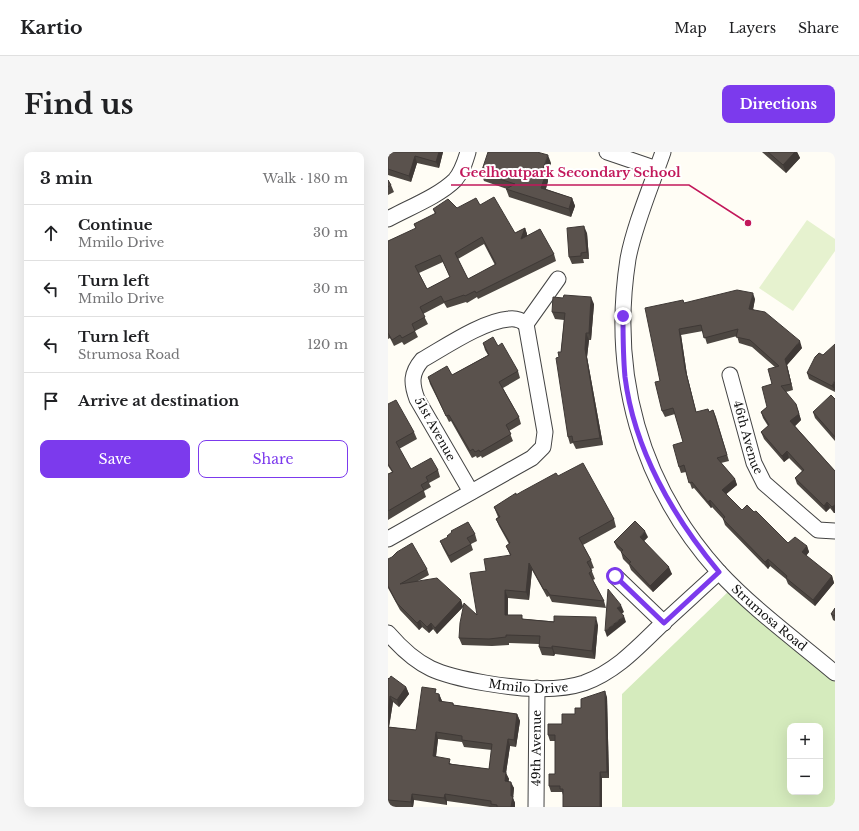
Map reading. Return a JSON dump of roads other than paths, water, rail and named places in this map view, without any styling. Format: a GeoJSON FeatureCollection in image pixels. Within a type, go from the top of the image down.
{"type":"FeatureCollection","features":[{"type":"Feature","properties":{"kind":"street"},"geometry":{"type":"LineString","coordinates":[[388,219],[443,189],[455,180],[463,168],[468,152]]}},
{"type":"Feature","properties":{"kind":"street"},"geometry":{"type":"LineString","coordinates":[[607,152],[657,169]]}},
{"type":"Feature","properties":{"kind":"street","name":"Strumosa Road"},"geometry":{"type":"LineString","coordinates":[[663,152],[628,257],[623,316],[626,378],[630,402],[648,459],[678,519],[719,572],[766,615],[835,673]]}},
{"type":"Feature","properties":{"kind":"street"},"geometry":{"type":"LineString","coordinates":[[388,539],[532,458],[543,447],[544,423],[526,324],[558,279]]}},
{"type":"Feature","properties":{"kind":"street","name":"51st Avenue"},"geometry":{"type":"LineString","coordinates":[[471,492],[417,399],[413,388],[413,374],[415,368],[422,360],[489,324],[510,318],[519,319],[526,324]]}},
{"type":"Feature","properties":{"kind":"street","name":"46th Avenue"},"geometry":{"type":"LineString","coordinates":[[730,375],[754,463],[764,483],[818,530],[835,531]]}},
{"type":"Feature","properties":{"kind":"street","name":"Mmilo Drive"},"geometry":{"type":"LineString","coordinates":[[388,633],[404,652],[437,672],[455,678],[495,685],[561,688],[583,683],[601,676],[631,655],[719,572]]}},
{"type":"Feature","properties":{"kind":"street"},"geometry":{"type":"LineString","coordinates":[[615,576],[664,623]]}},
{"type":"Feature","properties":{"kind":"street","name":"49th Avenue"},"geometry":{"type":"LineString","coordinates":[[536,807],[537,688]]}},
{"type":"Feature","properties":{"kind":"place","name":"Geelhoutpark Secondary School"},"geometry":{"type":"Point","coordinates":[748,223]}}]}
